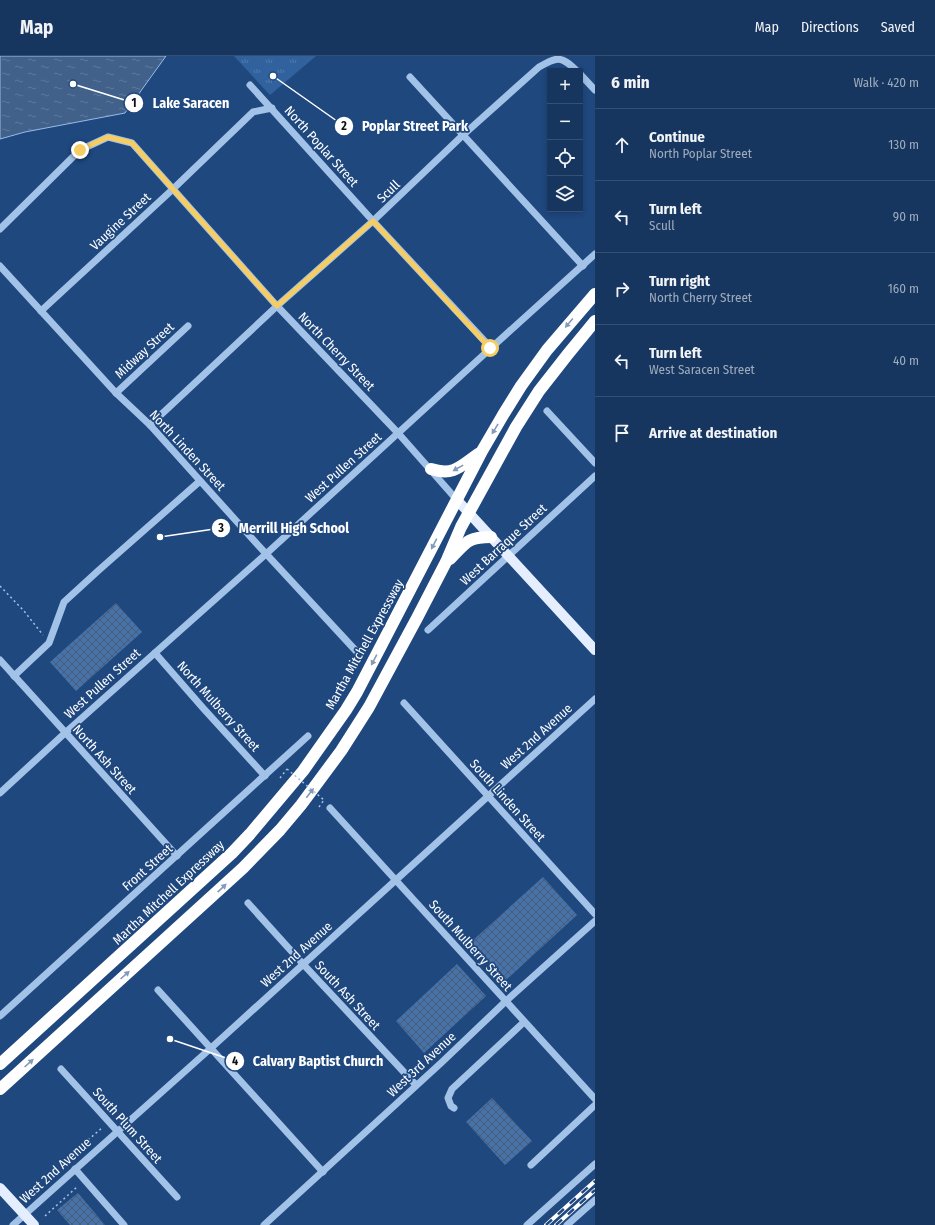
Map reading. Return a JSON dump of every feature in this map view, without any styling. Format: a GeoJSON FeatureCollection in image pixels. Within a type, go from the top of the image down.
{"type":"FeatureCollection","features":[{"type":"Feature","properties":{"kind":"highway","name":"Martha Mitchell Expressway"},"geometry":{"type":"LineString","coordinates":[[0,1064],[232,853],[303,771],[334,728],[357,692],[482,451],[521,386],[547,350],[595,294]]}},
{"type":"Feature","properties":{"kind":"highway"},"geometry":{"type":"LineString","coordinates":[[0,1089],[214,896],[243,868],[280,830],[323,776],[369,707],[446,562],[459,530],[516,426],[568,354],[595,321]]}},
{"type":"Feature","properties":{"kind":"highway"},"geometry":{"type":"LineString","coordinates":[[431,469],[442,472],[451,472],[464,465],[482,451]]}},
{"type":"Feature","properties":{"kind":"highway"},"geometry":{"type":"LineString","coordinates":[[446,562],[472,539],[478,537],[491,537]]}},
{"type":"Feature","properties":{"kind":"main road","name":"North Cherry Street"},"geometry":{"type":"LineString","coordinates":[[457,500],[595,650]]}},
{"type":"Feature","properties":{"kind":"main road"},"geometry":{"type":"LineString","coordinates":[[0,1188],[34,1225]]}},
{"type":"Feature","properties":{"kind":"street","name":"Scull"},"geometry":{"type":"LineString","coordinates":[[150,425],[277,306],[373,221],[462,136],[538,67],[561,58],[567,60],[574,68]]}},
{"type":"Feature","properties":{"kind":"street"},"geometry":{"type":"LineString","coordinates":[[410,77],[462,136],[583,266]]}},
{"type":"Feature","properties":{"kind":"street"},"geometry":{"type":"LineString","coordinates":[[583,77],[595,90]]}},
{"type":"Feature","properties":{"kind":"street","name":"North Poplar Street"},"geometry":{"type":"LineString","coordinates":[[250,85],[490,348]]}},
{"type":"Feature","properties":{"kind":"street","name":"Vaugine Street"},"geometry":{"type":"LineString","coordinates":[[41,311],[173,189],[253,112],[272,108]]}},
{"type":"Feature","properties":{"kind":"street","name":"North Cherry Street"},"geometry":{"type":"LineString","coordinates":[[0,228],[80,150],[108,137],[132,143],[277,306],[398,433],[457,500]]}},
{"type":"Feature","properties":{"kind":"street","name":"West Pullen Street"},"geometry":{"type":"LineString","coordinates":[[0,793],[266,554],[490,348],[595,254]]}},
{"type":"Feature","properties":{"kind":"street","name":"North Linden Street"},"geometry":{"type":"LineString","coordinates":[[0,266],[116,393],[150,425],[266,554],[357,652]]}},
{"type":"Feature","properties":{"kind":"street","name":"Midway Street"},"geometry":{"type":"LineString","coordinates":[[116,393],[188,326]]}},
{"type":"Feature","properties":{"kind":"street"},"geometry":{"type":"LineString","coordinates":[[547,411],[595,463]]}},
{"type":"Feature","properties":{"kind":"street","name":"West Barraque Street"},"geometry":{"type":"LineString","coordinates":[[428,630],[595,476]]}},
{"type":"Feature","properties":{"kind":"street"},"geometry":{"type":"LineString","coordinates":[[14,676],[49,643],[64,602],[200,481]]}},
{"type":"Feature","properties":{"kind":"street","name":"North Mulberry Street"},"geometry":{"type":"LineString","coordinates":[[155,653],[265,776]]}},
{"type":"Feature","properties":{"kind":"street","name":"North Ash Street"},"geometry":{"type":"LineString","coordinates":[[0,660],[177,856]]}},
{"type":"Feature","properties":{"kind":"street","name":"West 2nd Avenue"},"geometry":{"type":"LineString","coordinates":[[13,1225],[211,1048],[595,699]]}},
{"type":"Feature","properties":{"kind":"street","name":"South Linden Street"},"geometry":{"type":"LineString","coordinates":[[404,703],[595,914]]}},
{"type":"Feature","properties":{"kind":"street","name":"Front Street"},"geometry":{"type":"LineString","coordinates":[[0,1016],[308,736]]}},
{"type":"Feature","properties":{"kind":"street","name":"South Mulberry Street"},"geometry":{"type":"LineString","coordinates":[[330,808],[595,1099]]}},
{"type":"Feature","properties":{"kind":"street","name":"South Ash Street"},"geometry":{"type":"LineString","coordinates":[[248,903],[416,1085]]}},
{"type":"Feature","properties":{"kind":"street","name":"West 3rd Avenue"},"geometry":{"type":"LineString","coordinates":[[264,1225],[506,1001],[595,921]]}},
{"type":"Feature","properties":{"kind":"street"},"geometry":{"type":"LineString","coordinates":[[158,990],[322,1172]]}},
{"type":"Feature","properties":{"kind":"street"},"geometry":{"type":"LineString","coordinates":[[454,1108],[448,1098],[452,1089],[524,1022]]}},
{"type":"Feature","properties":{"kind":"street","name":"South Plum Street"},"geometry":{"type":"LineString","coordinates":[[61,1069],[177,1197]]}},
{"type":"Feature","properties":{"kind":"street"},"geometry":{"type":"LineString","coordinates":[[531,1165],[595,1105]]}},
{"type":"Feature","properties":{"kind":"street"},"geometry":{"type":"LineString","coordinates":[[527,1225],[595,1164]]}},
{"type":"Feature","properties":{"kind":"street"},"geometry":{"type":"LineString","coordinates":[[74,1169],[124,1225]]}},
{"type":"Feature","properties":{"kind":"street"},"geometry":{"type":"LineString","coordinates":[[567,1225],[595,1200]]}},
{"type":"Feature","properties":{"kind":"path"},"geometry":{"type":"LineString","coordinates":[[0,586],[24,611],[49,643]]}},
{"type":"Feature","properties":{"kind":"path"},"geometry":{"type":"LineString","coordinates":[[280,778],[287,769],[324,800],[319,807]]}},
{"type":"Feature","properties":{"kind":"path"},"geometry":{"type":"LineString","coordinates":[[73,1153],[104,1126]]}},
{"type":"Feature","properties":{"kind":"path"},"geometry":{"type":"LineString","coordinates":[[45,1216],[80,1184]]}},
{"type":"Feature","properties":{"kind":"green space"},"geometry":{"type":"Polygon","coordinates":[[[234,56],[316,56],[270,95],[234,56]]]}},
{"type":"Feature","properties":{"kind":"water"},"geometry":{"type":"Polygon","coordinates":[[[0,56],[166,56],[125,113],[25,132],[0,139],[0,56]]]}},
{"type":"Feature","properties":{"kind":"building"},"geometry":{"type":"Polygon","coordinates":[[[116,603],[142,632],[76,691],[50,662],[116,603]]]}},
{"type":"Feature","properties":{"kind":"building"},"geometry":{"type":"Polygon","coordinates":[[[543,877],[577,915],[506,980],[471,942],[543,877]]]}},
{"type":"Feature","properties":{"kind":"building"},"geometry":{"type":"Polygon","coordinates":[[[457,964],[486,996],[424,1053],[396,1021],[457,964]]]}},
{"type":"Feature","properties":{"kind":"building"},"geometry":{"type":"Polygon","coordinates":[[[492,1098],[532,1141],[505,1165],[466,1122],[492,1098]]]}},
{"type":"Feature","properties":{"kind":"building"},"geometry":{"type":"Polygon","coordinates":[[[78,1193],[105,1225],[70,1225],[57,1210],[78,1193]]]}},
{"type":"Feature","properties":{"kind":"railway"},"geometry":{"type":"LineString","coordinates":[[546,1225],[595,1181]]}},
{"type":"Feature","properties":{"kind":"railway"},"geometry":{"type":"LineString","coordinates":[[556,1225],[595,1190]]}},
{"type":"Feature","properties":{"kind":"place","name":"Poplar Street Park"},"geometry":{"type":"Point","coordinates":[273,76]}},
{"type":"Feature","properties":{"kind":"place","name":"Lake Saracen"},"geometry":{"type":"Point","coordinates":[73,84]}},
{"type":"Feature","properties":{"kind":"place","name":"Merrill High School"},"geometry":{"type":"Point","coordinates":[160,537]}},
{"type":"Feature","properties":{"kind":"place","name":"Calvary Baptist Church"},"geometry":{"type":"Point","coordinates":[170,1039]}},
{"type":"Feature","properties":{"kind":"route"},"geometry":{"type":"LineString","coordinates":[[80,150],[108,137],[132,143],[277,306],[373,221],[490,348]]}}]}
